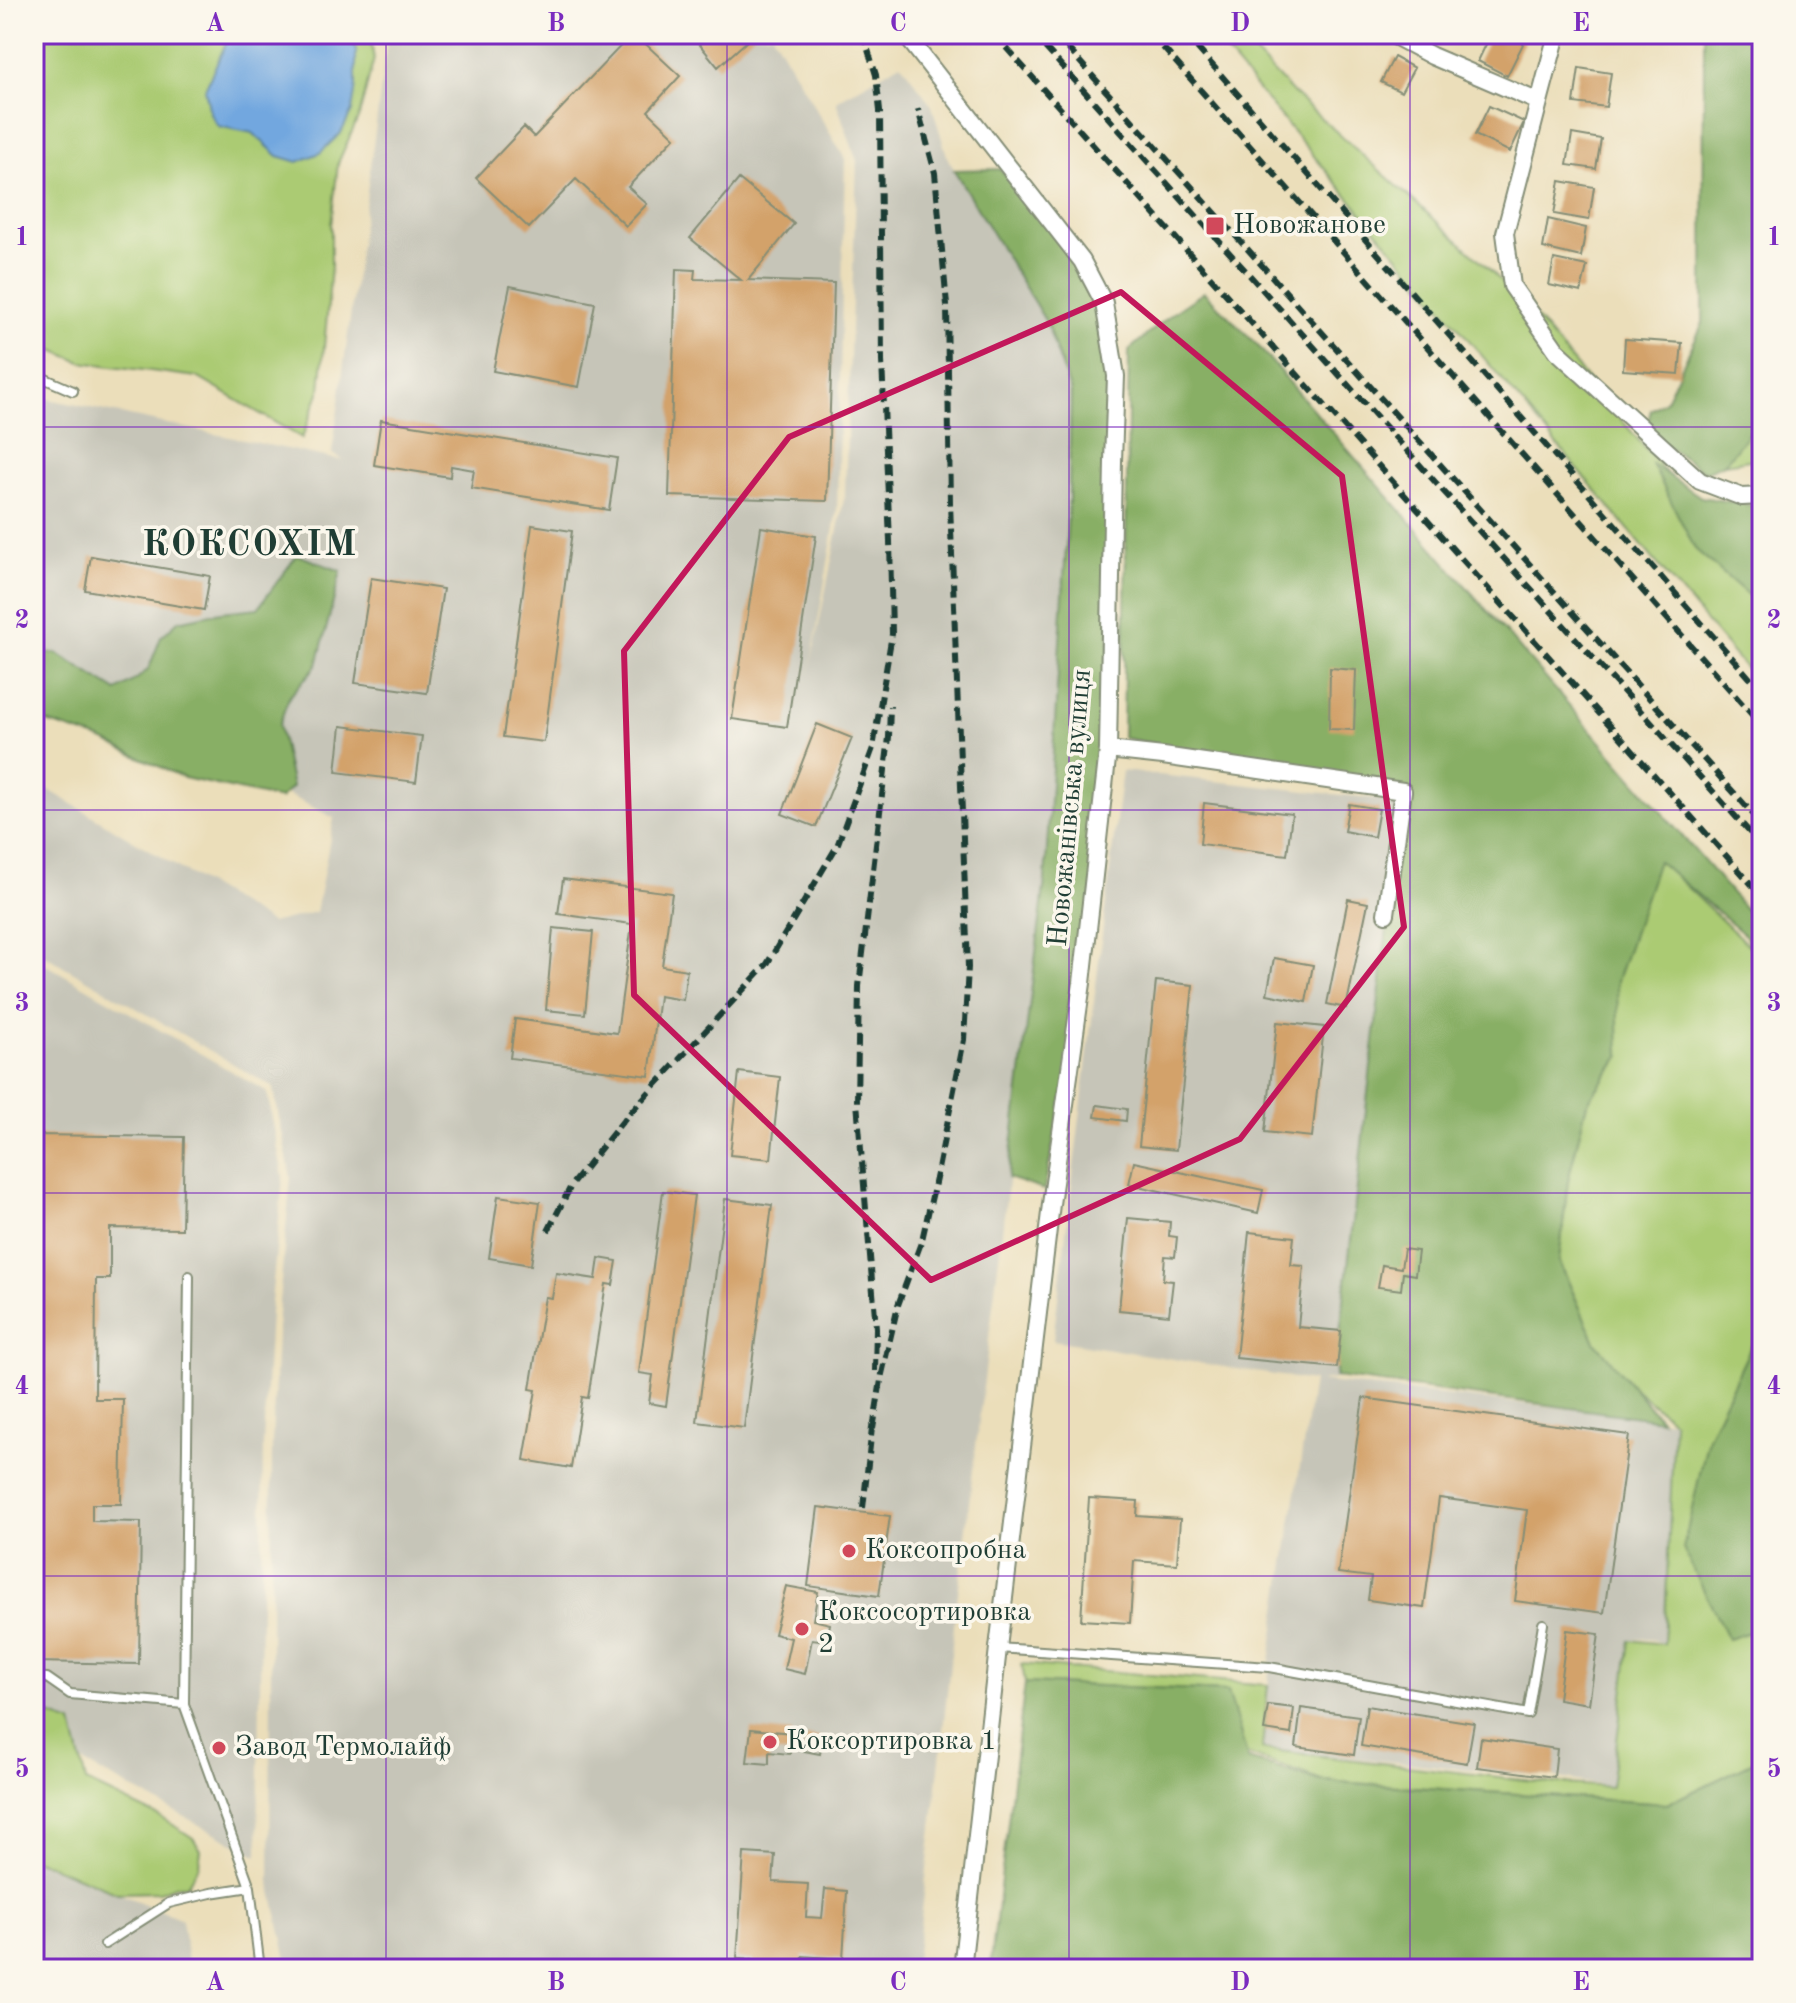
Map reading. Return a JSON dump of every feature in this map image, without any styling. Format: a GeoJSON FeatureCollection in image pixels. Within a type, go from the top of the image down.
{"type":"FeatureCollection","features":[{"type":"Feature","properties":{"kind":"street","name":"Новожанівська вулиця"},"geometry":{"type":"LineString","coordinates":[[905,34],[1082,261],[1104,303],[1116,376],[1108,750],[1082,983],[1051,1204],[962,1969]]}},
{"type":"Feature","properties":{"kind":"street"},"geometry":{"type":"LineString","coordinates":[[1391,34],[1432,56],[1539,102]]}},
{"type":"Feature","properties":{"kind":"street"},"geometry":{"type":"LineString","coordinates":[[1557,34],[1505,233],[1512,286],[1557,351],[1700,481],[1742,497],[1762,496]]}},
{"type":"Feature","properties":{"kind":"street"},"geometry":{"type":"LineString","coordinates":[[1108,750],[1403,791],[1386,914]]}},
{"type":"Feature","properties":{"kind":"lane"},"geometry":{"type":"LineString","coordinates":[[34,374],[73,391]]}},
{"type":"Feature","properties":{"kind":"lane"},"geometry":{"type":"LineString","coordinates":[[189,1276],[184,1704],[250,1887],[260,1969]]}},
{"type":"Feature","properties":{"kind":"lane"},"geometry":{"type":"LineString","coordinates":[[998,1648],[1269,1667],[1528,1714],[1543,1624]]}},
{"type":"Feature","properties":{"kind":"lane"},"geometry":{"type":"LineString","coordinates":[[34,1677],[47,1678],[70,1694],[184,1704]]}},
{"type":"Feature","properties":{"kind":"lane"},"geometry":{"type":"LineString","coordinates":[[105,1944],[169,1903],[250,1887]]}},
{"type":"Feature","properties":{"kind":"highlighted area"},"geometry":{"type":"Polygon","coordinates":[[[1121,292],[1342,476],[1404,927],[1240,1139],[931,1280],[634,995],[624,651],[789,437],[1121,292]]]}},
{"type":"Feature","properties":{"kind":"shaded area"},"geometry":{"type":"Polygon","coordinates":[[[388,34],[772,34],[845,159],[837,510],[809,674],[845,494],[857,161],[836,101],[901,63],[932,106],[948,159],[1046,322],[1071,392],[1069,575],[1046,870],[915,1969],[289,1969],[270,1882],[272,1444],[278,1313],[291,1177],[273,1087],[34,949],[34,781],[271,923],[316,912],[334,818],[34,666],[34,396],[344,461],[332,454],[388,34]]]}},
{"type":"Feature","properties":{"kind":"shaded area"},"geometry":{"type":"Polygon","coordinates":[[[1122,771],[1425,804],[1345,1378],[1319,1381],[1674,1421],[1664,1644],[1649,1638],[1630,1640],[1611,1787],[1554,1777],[1262,1749],[1269,1667],[1313,1381],[1053,1340],[1122,771]]]}},
{"type":"Feature","properties":{"kind":"shaded area"},"geometry":{"type":"Polygon","coordinates":[[[34,960],[267,1092],[283,1177],[270,1313],[263,1443],[258,1856],[34,1736],[34,960]]]}},
{"type":"Feature","properties":{"kind":"shaded area"},"geometry":{"type":"Polygon","coordinates":[[[34,1859],[182,1919],[189,1969],[34,1969],[34,1859]]]}},
{"type":"Feature","properties":{"kind":"green space"},"geometry":{"type":"Polygon","coordinates":[[[34,34],[370,34],[374,59],[359,116],[338,163],[320,390],[302,438],[197,377],[81,362],[34,342],[34,34]]]}},
{"type":"Feature","properties":{"kind":"green space"},"geometry":{"type":"Polygon","coordinates":[[[1211,34],[1237,34],[1293,93],[1481,261],[1524,304],[1679,488],[1762,607],[1762,688],[1211,34]]]}},
{"type":"Feature","properties":{"kind":"green space"},"geometry":{"type":"Polygon","coordinates":[[[1704,34],[1762,34],[1762,416],[1724,464],[1705,472],[1645,431],[1651,410],[1666,400],[1703,323],[1704,34]]]}},
{"type":"Feature","properties":{"kind":"green space"},"geometry":{"type":"Polygon","coordinates":[[[1000,169],[1090,275],[1112,348],[1108,750],[1073,1046],[1044,1190],[1008,1178],[1045,880],[1069,499],[1071,392],[1046,322],[954,170],[1000,169]]]}},
{"type":"Feature","properties":{"kind":"green space"},"geometry":{"type":"Polygon","coordinates":[[[1204,292],[1258,346],[1762,928],[1762,975],[1746,936],[1658,861],[1617,981],[1619,1057],[1587,1103],[1568,1180],[1559,1261],[1595,1342],[1661,1420],[1335,1377],[1403,791],[1123,738],[1129,350],[1204,292]]]}},
{"type":"Feature","properties":{"kind":"green space"},"geometry":{"type":"Polygon","coordinates":[[[1762,416],[1762,458],[1724,464],[1762,416]]]}},
{"type":"Feature","properties":{"kind":"green space"},"geometry":{"type":"Polygon","coordinates":[[[1652,464],[1701,497],[1762,507],[1762,607],[1695,549],[1652,464]]]}},
{"type":"Feature","properties":{"kind":"green space"},"geometry":{"type":"Polygon","coordinates":[[[297,555],[341,571],[317,665],[289,697],[279,725],[292,787],[280,799],[184,778],[100,739],[34,718],[34,654],[56,653],[117,691],[149,668],[161,637],[178,621],[258,608],[297,555]]]}},
{"type":"Feature","properties":{"kind":"green space"},"geometry":{"type":"Polygon","coordinates":[[[1658,860],[1762,958],[1762,1324],[1708,1437],[1728,1639],[1762,1628],[1762,1758],[1667,1804],[1325,1781],[1246,1754],[1228,1691],[1025,1683],[1022,1664],[1268,1685],[1262,1749],[1550,1783],[1611,1787],[1630,1640],[1664,1644],[1674,1422],[1633,1387],[1595,1342],[1559,1261],[1568,1180],[1587,1103],[1621,1056],[1601,993],[1658,860]]]}},
{"type":"Feature","properties":{"kind":"green space"},"geometry":{"type":"Polygon","coordinates":[[[1762,1324],[1762,1628],[1728,1639],[1683,1549],[1708,1437],[1762,1324]]]}},
{"type":"Feature","properties":{"kind":"green space"},"geometry":{"type":"Polygon","coordinates":[[[1025,1683],[1228,1691],[1248,1759],[1320,1781],[1667,1804],[1762,1758],[1762,1969],[990,1969],[1025,1683]]]}},
{"type":"Feature","properties":{"kind":"green space"},"geometry":{"type":"Polygon","coordinates":[[[34,1710],[72,1723],[86,1782],[164,1819],[193,1838],[201,1850],[199,1865],[187,1885],[160,1892],[118,1893],[34,1859],[34,1710]]]}},
{"type":"Feature","properties":{"kind":"water"},"geometry":{"type":"Polygon","coordinates":[[[243,34],[315,42],[347,34],[356,49],[352,111],[341,133],[320,153],[298,162],[278,156],[253,133],[218,126],[210,113],[205,89],[226,43],[243,34]]]}},
{"type":"Feature","properties":{"kind":"building"},"geometry":{"type":"Polygon","coordinates":[[[632,34],[680,76],[648,111],[675,137],[628,187],[647,204],[626,226],[576,179],[529,228],[476,178],[524,127],[534,137],[632,34]]]}},
{"type":"Feature","properties":{"kind":"building"},"geometry":{"type":"Polygon","coordinates":[[[691,34],[755,34],[718,67],[691,34]]]}},
{"type":"Feature","properties":{"kind":"building"},"geometry":{"type":"Polygon","coordinates":[[[1491,34],[1509,34],[1524,42],[1507,76],[1478,61],[1491,34]]]}},
{"type":"Feature","properties":{"kind":"building"},"geometry":{"type":"Polygon","coordinates":[[[1394,57],[1414,68],[1401,92],[1381,82],[1394,57]]]}},
{"type":"Feature","properties":{"kind":"building"},"geometry":{"type":"Polygon","coordinates":[[[1579,68],[1611,73],[1606,107],[1574,103],[1579,68]]]}},
{"type":"Feature","properties":{"kind":"building"},"geometry":{"type":"Polygon","coordinates":[[[1489,106],[1524,122],[1510,152],[1475,135],[1489,106]]]}},
{"type":"Feature","properties":{"kind":"building"},"geometry":{"type":"Polygon","coordinates":[[[1572,134],[1601,139],[1596,169],[1567,165],[1572,134]]]}},
{"type":"Feature","properties":{"kind":"building"},"geometry":{"type":"Polygon","coordinates":[[[739,179],[794,224],[748,280],[834,283],[827,501],[669,496],[676,269],[695,270],[694,279],[741,280],[690,238],[739,179]]]}},
{"type":"Feature","properties":{"kind":"building"},"geometry":{"type":"Polygon","coordinates":[[[1560,181],[1594,187],[1589,220],[1554,214],[1560,181]]]}},
{"type":"Feature","properties":{"kind":"building"},"geometry":{"type":"Polygon","coordinates":[[[1548,219],[1586,228],[1581,257],[1543,248],[1548,219]]]}},
{"type":"Feature","properties":{"kind":"building"},"geometry":{"type":"Polygon","coordinates":[[[1554,259],[1587,266],[1581,292],[1549,285],[1554,259]]]}},
{"type":"Feature","properties":{"kind":"building"},"geometry":{"type":"Polygon","coordinates":[[[510,286],[595,303],[579,387],[493,371],[510,286]]]}},
{"type":"Feature","properties":{"kind":"building"},"geometry":{"type":"Polygon","coordinates":[[[1625,339],[1682,343],[1679,374],[1623,370],[1625,339]]]}},
{"type":"Feature","properties":{"kind":"building"},"geometry":{"type":"Polygon","coordinates":[[[381,420],[617,458],[609,510],[471,488],[474,470],[451,466],[450,477],[374,465],[381,420]]]}},
{"type":"Feature","properties":{"kind":"building"},"geometry":{"type":"Polygon","coordinates":[[[532,525],[572,531],[544,742],[503,737],[532,525]]]}},
{"type":"Feature","properties":{"kind":"building"},"geometry":{"type":"Polygon","coordinates":[[[761,527],[816,536],[787,727],[732,719],[761,527]]]}},
{"type":"Feature","properties":{"kind":"building"},"geometry":{"type":"Polygon","coordinates":[[[91,556],[210,576],[204,610],[85,590],[91,556]]]}},
{"type":"Feature","properties":{"kind":"building"},"geometry":{"type":"Polygon","coordinates":[[[371,578],[443,589],[427,693],[355,683],[371,578]]]}},
{"type":"Feature","properties":{"kind":"building"},"geometry":{"type":"Polygon","coordinates":[[[1330,668],[1356,670],[1354,730],[1329,729],[1330,668]]]}},
{"type":"Feature","properties":{"kind":"building"},"geometry":{"type":"Polygon","coordinates":[[[817,724],[852,738],[816,827],[782,814],[817,724]]]}},
{"type":"Feature","properties":{"kind":"building"},"geometry":{"type":"Polygon","coordinates":[[[341,726],[422,736],[416,782],[336,772],[341,726]]]}},
{"type":"Feature","properties":{"kind":"building"},"geometry":{"type":"Polygon","coordinates":[[[1204,803],[1292,814],[1287,855],[1200,844],[1204,803]]]}},
{"type":"Feature","properties":{"kind":"building"},"geometry":{"type":"Polygon","coordinates":[[[1349,804],[1379,809],[1374,837],[1344,831],[1349,804]]]}},
{"type":"Feature","properties":{"kind":"building"},"geometry":{"type":"Polygon","coordinates":[[[563,879],[672,893],[662,966],[687,970],[683,1000],[659,996],[649,1076],[510,1058],[515,1019],[617,1033],[632,924],[558,914],[563,879]]]}},
{"type":"Feature","properties":{"kind":"building"},"geometry":{"type":"Polygon","coordinates":[[[1348,899],[1368,903],[1346,1008],[1327,1004],[1348,899]]]}},
{"type":"Feature","properties":{"kind":"building"},"geometry":{"type":"Polygon","coordinates":[[[553,928],[593,932],[585,1014],[546,1010],[553,928]]]}},
{"type":"Feature","properties":{"kind":"building"},"geometry":{"type":"Polygon","coordinates":[[[1274,958],[1313,965],[1306,1002],[1267,994],[1274,958]]]}},
{"type":"Feature","properties":{"kind":"building"},"geometry":{"type":"Polygon","coordinates":[[[1156,981],[1193,985],[1176,1150],[1139,1146],[1156,981]]]}},
{"type":"Feature","properties":{"kind":"building"},"geometry":{"type":"Polygon","coordinates":[[[1277,1022],[1324,1027],[1312,1137],[1265,1132],[1277,1022]]]}},
{"type":"Feature","properties":{"kind":"building"},"geometry":{"type":"Polygon","coordinates":[[[739,1072],[780,1077],[771,1159],[730,1155],[739,1072]]]}},
{"type":"Feature","properties":{"kind":"building"},"geometry":{"type":"Polygon","coordinates":[[[1097,1105],[1127,1109],[1126,1121],[1095,1117],[1097,1105]]]}},
{"type":"Feature","properties":{"kind":"building"},"geometry":{"type":"Polygon","coordinates":[[[34,1135],[184,1137],[182,1229],[110,1228],[110,1279],[96,1279],[95,1399],[123,1399],[121,1504],[92,1504],[92,1521],[141,1522],[139,1664],[34,1662],[34,1135]]]}},
{"type":"Feature","properties":{"kind":"building"},"geometry":{"type":"Polygon","coordinates":[[[1134,1162],[1263,1190],[1258,1213],[1129,1184],[1134,1162]]]}},
{"type":"Feature","properties":{"kind":"building"},"geometry":{"type":"Polygon","coordinates":[[[663,1191],[694,1195],[666,1406],[649,1403],[653,1375],[639,1373],[663,1191]]]}},
{"type":"Feature","properties":{"kind":"building"},"geometry":{"type":"Polygon","coordinates":[[[498,1196],[540,1202],[531,1265],[489,1258],[498,1196]]]}},
{"type":"Feature","properties":{"kind":"building"},"geometry":{"type":"Polygon","coordinates":[[[725,1199],[772,1205],[744,1428],[697,1422],[725,1199]]]}},
{"type":"Feature","properties":{"kind":"building"},"geometry":{"type":"Polygon","coordinates":[[[1128,1218],[1170,1222],[1169,1236],[1177,1237],[1175,1257],[1165,1256],[1163,1280],[1173,1281],[1169,1315],[1119,1310],[1128,1218]]]}},
{"type":"Feature","properties":{"kind":"building"},"geometry":{"type":"Polygon","coordinates":[[[1249,1232],[1294,1237],[1291,1265],[1304,1266],[1298,1327],[1341,1331],[1337,1368],[1236,1358],[1249,1232]]]}},
{"type":"Feature","properties":{"kind":"building"},"geometry":{"type":"Polygon","coordinates":[[[1404,1249],[1418,1251],[1415,1275],[1403,1273],[1401,1290],[1378,1287],[1382,1265],[1401,1268],[1404,1249]]]}},
{"type":"Feature","properties":{"kind":"building"},"geometry":{"type":"Polygon","coordinates":[[[599,1258],[617,1261],[613,1285],[606,1284],[588,1398],[582,1397],[571,1468],[524,1460],[536,1390],[530,1389],[545,1297],[552,1298],[556,1273],[596,1279],[599,1258]]]}},
{"type":"Feature","properties":{"kind":"building"},"geometry":{"type":"Polygon","coordinates":[[[1363,1398],[1629,1435],[1604,1613],[1515,1601],[1527,1510],[1439,1498],[1424,1608],[1368,1600],[1371,1577],[1338,1573],[1363,1398]]]}},
{"type":"Feature","properties":{"kind":"building"},"geometry":{"type":"Polygon","coordinates":[[[1089,1498],[1138,1501],[1137,1516],[1180,1519],[1177,1564],[1134,1561],[1130,1623],[1081,1620],[1089,1498]]]}},
{"type":"Feature","properties":{"kind":"building","name":"Коксопробна"},"geometry":{"type":"Polygon","coordinates":[[[818,1507],[890,1516],[879,1596],[808,1586],[818,1507]]]}},
{"type":"Feature","properties":{"kind":"building","name":"Коксосортировка 2"},"geometry":{"type":"Polygon","coordinates":[[[786,1586],[818,1592],[813,1620],[830,1624],[827,1641],[812,1639],[805,1674],[784,1669],[791,1638],[774,1634],[786,1586]]]}},
{"type":"Feature","properties":{"kind":"building"},"geometry":{"type":"Polygon","coordinates":[[[1567,1630],[1599,1634],[1589,1704],[1558,1699],[1567,1630]]]}},
{"type":"Feature","properties":{"kind":"building"},"geometry":{"type":"Polygon","coordinates":[[[1268,1705],[1294,1708],[1291,1734],[1264,1730],[1268,1705]]]}},
{"type":"Feature","properties":{"kind":"building"},"geometry":{"type":"Polygon","coordinates":[[[1367,1706],[1474,1723],[1467,1763],[1361,1746],[1367,1706]]]}},
{"type":"Feature","properties":{"kind":"building"},"geometry":{"type":"Polygon","coordinates":[[[1301,1708],[1359,1716],[1354,1755],[1296,1747],[1301,1708]]]}},
{"type":"Feature","properties":{"kind":"building","name":"Коксортировка 1"},"geometry":{"type":"Polygon","coordinates":[[[751,1729],[792,1733],[790,1754],[769,1752],[769,1764],[747,1762],[751,1729]]]}},
{"type":"Feature","properties":{"kind":"building"},"geometry":{"type":"Polygon","coordinates":[[[807,1736],[823,1738],[820,1754],[804,1751],[807,1736]]]}},
{"type":"Feature","properties":{"kind":"building"},"geometry":{"type":"Polygon","coordinates":[[[1481,1738],[1557,1749],[1554,1777],[1477,1767],[1481,1738]]]}},
{"type":"Feature","properties":{"kind":"building"},"geometry":{"type":"Polygon","coordinates":[[[744,1853],[775,1855],[773,1882],[808,1884],[806,1917],[822,1918],[825,1889],[847,1891],[843,1959],[803,1956],[802,1969],[752,1969],[753,1960],[737,1959],[744,1853]]]}},
{"type":"Feature","properties":{"kind":"railway"},"geometry":{"type":"LineString","coordinates":[[548,1231],[572,1184],[627,1116],[767,964],[837,846],[873,748],[892,634],[882,361],[880,111],[876,75],[863,34]]}},
{"type":"Feature","properties":{"kind":"railway"},"geometry":{"type":"LineString","coordinates":[[994,34],[1762,896]]}},
{"type":"Feature","properties":{"kind":"railway"},"geometry":{"type":"LineString","coordinates":[[1033,34],[1762,846]]}},
{"type":"Feature","properties":{"kind":"railway"},"geometry":{"type":"LineString","coordinates":[[1055,34],[1762,824]]}},
{"type":"Feature","properties":{"kind":"railway"},"geometry":{"type":"LineString","coordinates":[[1151,34],[1762,726]]}},
{"type":"Feature","properties":{"kind":"railway"},"geometry":{"type":"LineString","coordinates":[[1185,34],[1762,692]]}},
{"type":"Feature","properties":{"kind":"railway"},"geometry":{"type":"LineString","coordinates":[[873,1429],[898,1305],[922,1240],[937,1174],[964,1040],[968,967],[950,503],[947,305],[935,173],[918,109]]}},
{"type":"Feature","properties":{"kind":"railway"},"geometry":{"type":"LineString","coordinates":[[875,1371],[876,1328],[857,1102],[859,986],[889,737],[890,706]]}},
{"type":"Feature","properties":{"kind":"railway"},"geometry":{"type":"LineString","coordinates":[[863,1508],[873,1419]]}},
{"type":"Feature","properties":{"kind":"place","name":"Новожанове"},"geometry":{"type":"Point","coordinates":[1215,226]}},
{"type":"Feature","properties":{"kind":"place","name":"Коксопробна"},"geometry":{"type":"Point","coordinates":[849,1551]}},
{"type":"Feature","properties":{"kind":"place","name":"Коксосортировка 2"},"geometry":{"type":"Point","coordinates":[802,1629]}},
{"type":"Feature","properties":{"kind":"place","name":"Коксортировка 1"},"geometry":{"type":"Point","coordinates":[770,1742]}},
{"type":"Feature","properties":{"kind":"place","name":"Завод Термолайф"},"geometry":{"type":"Point","coordinates":[219,1748]}},
{"type":"Feature","properties":{"kind":"district","name":"КОКСОХІМ"},"geometry":{"type":"Point","coordinates":[250,546]}}]}
